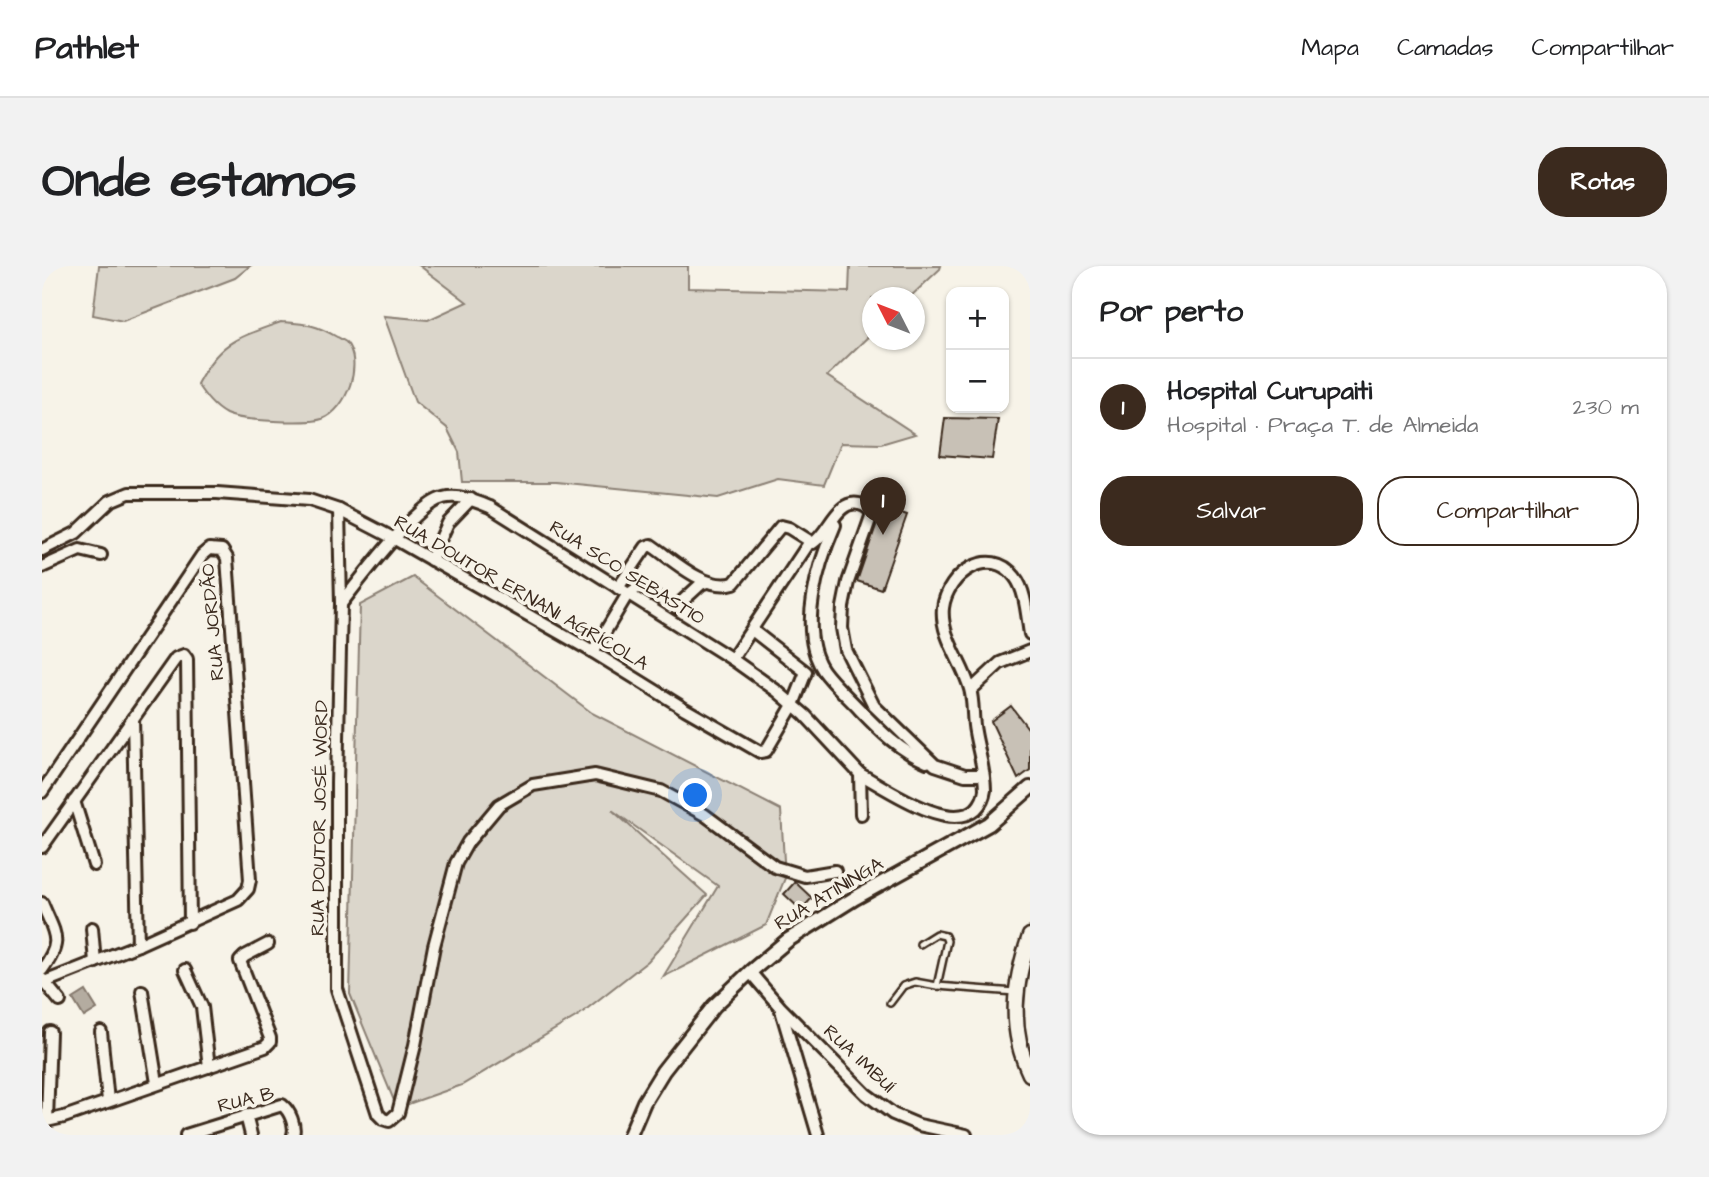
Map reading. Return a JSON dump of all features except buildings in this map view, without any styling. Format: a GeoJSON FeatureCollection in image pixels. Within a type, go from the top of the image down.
{"type":"FeatureCollection","features":[{"type":"Feature","properties":{"kind":"main road"},"geometry":{"type":"LineString","coordinates":[[1030,936],[1016,992],[1016,1030],[1023,1060],[1030,1074]]}},
{"type":"Feature","properties":{"kind":"street","name":"RUA DOUTOR ERNANI AGRÍCOLA"},"geometry":{"type":"LineString","coordinates":[[42,550],[76,533],[110,501],[129,493],[217,493],[309,500],[339,510],[393,538],[593,652],[760,752],[769,748],[793,705]]}},
{"type":"Feature","properties":{"kind":"street","name":"RUA SCO SEBASTIO"},"geometry":{"type":"LineString","coordinates":[[341,604],[393,538],[426,507],[440,498],[471,499],[490,507],[732,659],[805,715],[860,774],[917,806],[946,816],[962,816],[974,811],[982,803],[985,791],[983,775]]}},
{"type":"Feature","properties":{"kind":"street"},"geometry":{"type":"LineString","coordinates":[[431,560],[448,523],[471,499]]}},
{"type":"Feature","properties":{"kind":"street"},"geometry":{"type":"LineString","coordinates":[[593,652],[648,545],[707,582],[725,585],[734,583],[780,526],[789,528],[809,542],[816,541],[841,509],[854,503],[869,508],[872,514],[848,582],[843,607],[842,628],[846,650],[874,706],[935,765]]}},
{"type":"Feature","properties":{"kind":"street"},"geometry":{"type":"LineString","coordinates":[[841,509],[821,558],[813,592],[812,641],[815,653],[824,670],[875,725],[912,756],[965,775],[983,775],[973,724],[971,690],[948,637],[943,612],[946,594],[956,577],[974,566],[990,563],[1006,568],[1017,579],[1030,634]]}},
{"type":"Feature","properties":{"kind":"street","name":"RUA DOUTOR JOSÉ WORD"},"geometry":{"type":"LineString","coordinates":[[339,510],[341,604],[337,783],[337,989],[378,1114],[383,1119],[389,1121],[398,1113],[415,1045],[434,946],[456,863],[468,842],[499,805],[533,785],[596,775],[661,791],[705,815],[775,867],[805,876],[835,871]]}},
{"type":"Feature","properties":{"kind":"street"},"geometry":{"type":"LineString","coordinates":[[732,659],[809,542]]}},
{"type":"Feature","properties":{"kind":"street","name":"RUA JORDÃO"},"geometry":{"type":"LineString","coordinates":[[42,792],[202,555],[209,549],[222,551],[227,558],[250,880],[248,889],[238,900],[190,923],[95,962],[43,979]]}},
{"type":"Feature","properties":{"kind":"street"},"geometry":{"type":"LineString","coordinates":[[42,567],[80,550],[101,555]]}},
{"type":"Feature","properties":{"kind":"street"},"geometry":{"type":"LineString","coordinates":[[622,592],[641,587],[671,607],[676,607],[701,584],[707,582]]}},
{"type":"Feature","properties":{"kind":"street"},"geometry":{"type":"LineString","coordinates":[[752,630],[805,669],[806,674],[793,705]]}},
{"type":"Feature","properties":{"kind":"street"},"geometry":{"type":"LineString","coordinates":[[971,690],[1000,663],[1030,652]]}},
{"type":"Feature","properties":{"kind":"street","name":"RUA JORDÃO"},"geometry":{"type":"LineString","coordinates":[[42,847],[176,658],[182,655],[186,657],[190,923]]}},
{"type":"Feature","properties":{"kind":"street"},"geometry":{"type":"LineString","coordinates":[[133,718],[138,945]]}},
{"type":"Feature","properties":{"kind":"street"},"geometry":{"type":"LineString","coordinates":[[860,774],[862,814]]}},
{"type":"Feature","properties":{"kind":"street","name":"RUA ATININGA"},"geometry":{"type":"LineString","coordinates":[[630,1135],[644,1102],[663,1071],[714,1006],[750,972],[799,933],[855,898],[989,824],[1030,788]]}},
{"type":"Feature","properties":{"kind":"street"},"geometry":{"type":"LineString","coordinates":[[74,801],[94,865]]}},
{"type":"Feature","properties":{"kind":"street"},"geometry":{"type":"LineString","coordinates":[[42,903],[57,942],[43,979],[60,1001]]}},
{"type":"Feature","properties":{"kind":"street"},"geometry":{"type":"LineString","coordinates":[[92,928],[95,962]]}},
{"type":"Feature","properties":{"kind":"street"},"geometry":{"type":"LineString","coordinates":[[50,1032],[44,1121],[64,1117],[262,1049],[270,1042],[240,961],[268,944]]}},
{"type":"Feature","properties":{"kind":"street"},"geometry":{"type":"LineString","coordinates":[[185,970],[202,1007],[209,1067]]}},
{"type":"Feature","properties":{"kind":"street","name":"RUA IMBUÍ"},"geometry":{"type":"LineString","coordinates":[[750,972],[780,1007],[866,1094],[893,1114],[919,1125],[966,1135]]}},
{"type":"Feature","properties":{"kind":"street"},"geometry":{"type":"LineString","coordinates":[[142,991],[157,1083]]}},
{"type":"Feature","properties":{"kind":"street"},"geometry":{"type":"LineString","coordinates":[[780,1007],[818,1135]]}},
{"type":"Feature","properties":{"kind":"street"},"geometry":{"type":"LineString","coordinates":[[101,1032],[108,1101]]}},
{"type":"Feature","properties":{"kind":"street","name":"RUA B"},"geometry":{"type":"LineString","coordinates":[[186,1135],[282,1105],[287,1109],[295,1128],[293,1135]]}},
{"type":"Feature","properties":{"kind":"street"},"geometry":{"type":"LineString","coordinates":[[246,1115],[251,1135]]}},
{"type":"Feature","properties":{"kind":"lane"},"geometry":{"type":"LineString","coordinates":[[920,944],[936,934],[946,936],[937,986]]}},
{"type":"Feature","properties":{"kind":"lane"},"geometry":{"type":"LineString","coordinates":[[890,1003],[903,986],[915,982],[1016,992]]}},
{"type":"Feature","properties":{"kind":"shaded area"},"geometry":{"type":"Polygon","coordinates":[[[99,266],[250,266],[235,278],[123,321],[93,315],[99,266]]]}},
{"type":"Feature","properties":{"kind":"shaded area"},"geometry":{"type":"Polygon","coordinates":[[[420,266],[688,266],[688,288],[849,292],[850,266],[941,266],[921,287],[862,287],[862,343],[827,376],[915,434],[881,444],[841,443],[824,485],[778,479],[718,498],[556,482],[462,482],[459,452],[447,428],[415,402],[384,316],[428,320],[467,302],[420,266]]]}},
{"type":"Feature","properties":{"kind":"shaded area"},"geometry":{"type":"Polygon","coordinates":[[[281,322],[316,327],[346,342],[351,351],[353,373],[339,406],[331,414],[314,421],[245,418],[221,411],[197,384],[205,370],[231,343],[281,322]]]}},
{"type":"Feature","properties":{"kind":"shaded area"},"geometry":{"type":"Polygon","coordinates":[[[413,577],[592,713],[781,810],[785,878],[766,925],[663,977],[718,886],[612,810],[707,895],[648,961],[579,1015],[462,1085],[397,1108],[350,994],[360,605],[413,577]]]}},
{"type":"Feature","properties":{"kind":"shaded area"},"geometry":{"type":"Polygon","coordinates":[[[86,991],[97,1009],[84,1017],[73,999],[86,991]]]}},
{"type":"Feature","properties":{"kind":"place","name":"Hospital Curupaiti"},"geometry":{"type":"Point","coordinates":[883,535]}}]}
